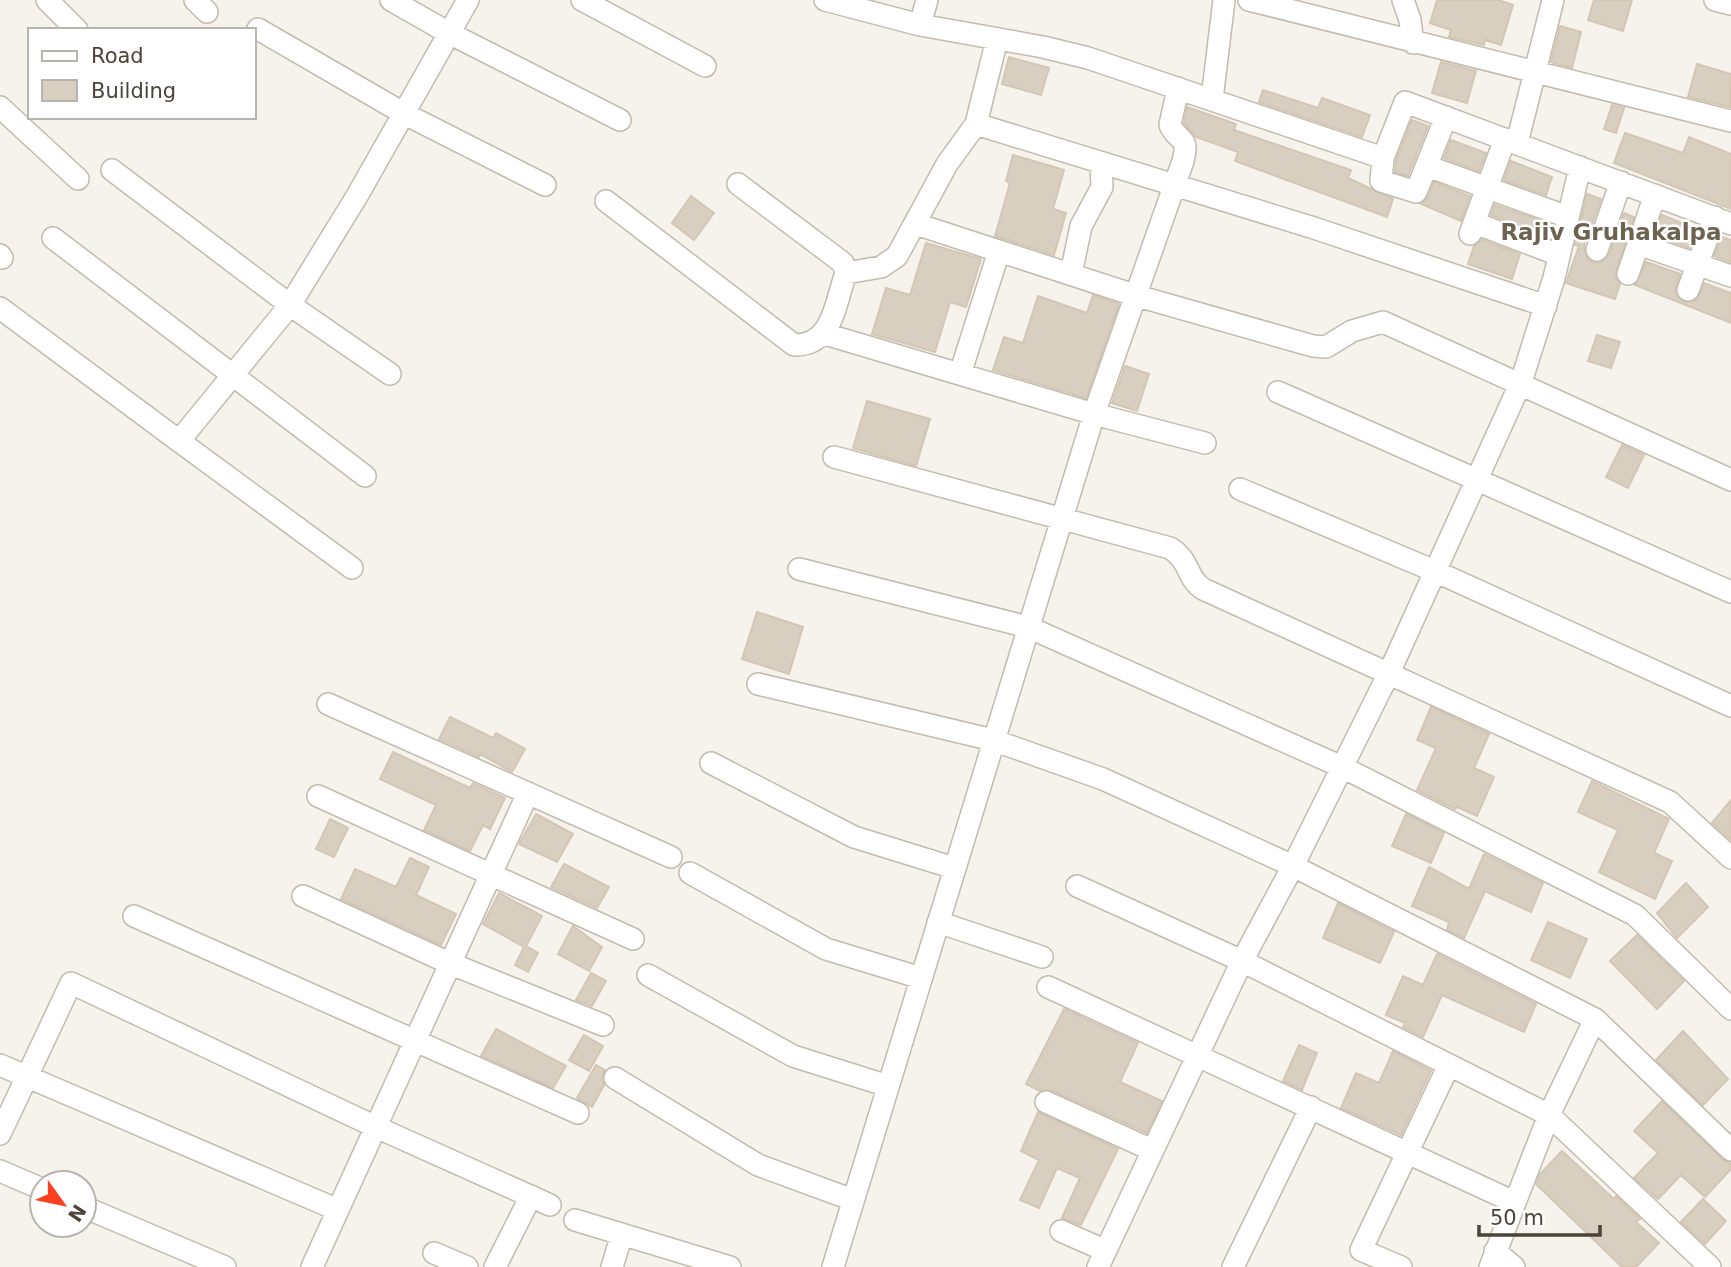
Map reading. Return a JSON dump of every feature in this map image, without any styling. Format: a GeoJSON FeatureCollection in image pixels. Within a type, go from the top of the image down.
{"type":"FeatureCollection","features":[{"type":"Feature","properties":{"kind":"street"},"geometry":{"type":"LineString","coordinates":[[47,0],[76,28]]}},
{"type":"Feature","properties":{"kind":"street"},"geometry":{"type":"LineString","coordinates":[[391,0],[449,33],[620,120]]}},
{"type":"Feature","properties":{"kind":"street"},"geometry":{"type":"LineString","coordinates":[[179,441],[290,305],[357,196],[468,0]]}},
{"type":"Feature","properties":{"kind":"street"},"geometry":{"type":"LineString","coordinates":[[582,0],[705,66]]}},
{"type":"Feature","properties":{"kind":"street"},"geometry":{"type":"LineString","coordinates":[[825,0],[920,24],[1088,58],[1383,158]]}},
{"type":"Feature","properties":{"kind":"street"},"geometry":{"type":"LineString","coordinates":[[920,24],[927,0]]}},
{"type":"Feature","properties":{"kind":"street"},"geometry":{"type":"LineString","coordinates":[[1212,99],[1224,0]]}},
{"type":"Feature","properties":{"kind":"street"},"geometry":{"type":"LineString","coordinates":[[1249,0],[1731,121]]}},
{"type":"Feature","properties":{"kind":"street"},"geometry":{"type":"LineString","coordinates":[[1402,0],[1410,20],[1413,43]]}},
{"type":"Feature","properties":{"kind":"street"},"geometry":{"type":"LineString","coordinates":[[1553,0],[1535,73],[1511,141],[1487,188],[1472,228],[1559,255]]}},
{"type":"Feature","properties":{"kind":"street"},"geometry":{"type":"LineString","coordinates":[[1715,0],[1731,4]]}},
{"type":"Feature","properties":{"kind":"street"},"geometry":{"type":"LineString","coordinates":[[258,29],[403,113],[545,185]]}},
{"type":"Feature","properties":{"kind":"street"},"geometry":{"type":"LineString","coordinates":[[846,272],[881,267],[897,256],[947,164],[976,124],[997,39]]}},
{"type":"Feature","properties":{"kind":"street"},"geometry":{"type":"LineString","coordinates":[[833,1267],[1094,414],[1187,147],[1170,125],[1178,88]]}},
{"type":"Feature","properties":{"kind":"street"},"geometry":{"type":"LineString","coordinates":[[1446,117],[1418,189],[1412,193],[1381,181],[1383,158],[1405,102],[1446,117],[1511,141],[1723,220],[1698,264],[1688,290]]}},
{"type":"Feature","properties":{"kind":"street"},"geometry":{"type":"LineString","coordinates":[[0,107],[78,179]]}},
{"type":"Feature","properties":{"kind":"street"},"geometry":{"type":"LineString","coordinates":[[976,124],[1546,306]]}},
{"type":"Feature","properties":{"kind":"street"},"geometry":{"type":"LineString","coordinates":[[1072,274],[1081,226],[1102,187],[1101,163]]}},
{"type":"Feature","properties":{"kind":"street"},"geometry":{"type":"LineString","coordinates":[[1427,166],[1568,217]]}},
{"type":"Feature","properties":{"kind":"street"},"geometry":{"type":"LineString","coordinates":[[1061,1231],[1101,1259],[1242,961],[1293,866],[1389,673],[1521,383],[1546,306],[1580,167]]}},
{"type":"Feature","properties":{"kind":"street"},"geometry":{"type":"LineString","coordinates":[[112,170],[290,305],[390,374]]}},
{"type":"Feature","properties":{"kind":"street"},"geometry":{"type":"LineString","coordinates":[[1597,250],[1621,182]]}},
{"type":"Feature","properties":{"kind":"street"},"geometry":{"type":"LineString","coordinates":[[606,201],[794,345],[808,345],[825,334],[846,272],[843,263],[738,184]]}},
{"type":"Feature","properties":{"kind":"street"},"geometry":{"type":"LineString","coordinates":[[1628,274],[1655,195]]}},
{"type":"Feature","properties":{"kind":"street"},"geometry":{"type":"LineString","coordinates":[[916,224],[1134,295],[1326,347],[1352,331],[1383,322],[1731,480]]}},
{"type":"Feature","properties":{"kind":"street"},"geometry":{"type":"LineString","coordinates":[[53,238],[365,476]]}},
{"type":"Feature","properties":{"kind":"street"},"geometry":{"type":"LineString","coordinates":[[1638,244],[1731,276]]}},
{"type":"Feature","properties":{"kind":"street"},"geometry":{"type":"LineString","coordinates":[[960,374],[999,251]]}},
{"type":"Feature","properties":{"kind":"street"},"geometry":{"type":"LineString","coordinates":[[0,308],[352,568]]}},
{"type":"Feature","properties":{"kind":"street"},"geometry":{"type":"LineString","coordinates":[[825,334],[1094,414],[1205,443]]}},
{"type":"Feature","properties":{"kind":"street"},"geometry":{"type":"LineString","coordinates":[[1278,392],[1478,478],[1731,592]]}},
{"type":"Feature","properties":{"kind":"street"},"geometry":{"type":"LineString","coordinates":[[834,457],[1170,548],[1183,556],[1194,583],[1202,589],[1670,802],[1731,858]]}},
{"type":"Feature","properties":{"kind":"street"},"geometry":{"type":"LineString","coordinates":[[1240,489],[1437,572],[1731,706]]}},
{"type":"Feature","properties":{"kind":"street"},"geometry":{"type":"LineString","coordinates":[[799,569],[1028,627],[1342,767],[1635,915],[1731,1009]]}},
{"type":"Feature","properties":{"kind":"street"},"geometry":{"type":"LineString","coordinates":[[758,684],[993,740],[1103,779],[1293,866],[1595,1019],[1731,1150]]}},
{"type":"Feature","properties":{"kind":"street"},"geometry":{"type":"LineString","coordinates":[[328,704],[671,857]]}},
{"type":"Feature","properties":{"kind":"street"},"geometry":{"type":"LineString","coordinates":[[711,763],[854,837],[954,868]]}},
{"type":"Feature","properties":{"kind":"street"},"geometry":{"type":"LineString","coordinates":[[312,1267],[528,793]]}},
{"type":"Feature","properties":{"kind":"street"},"geometry":{"type":"LineString","coordinates":[[318,796],[633,939]]}},
{"type":"Feature","properties":{"kind":"street"},"geometry":{"type":"LineString","coordinates":[[690,873],[826,949],[921,978]]}},
{"type":"Feature","properties":{"kind":"street"},"geometry":{"type":"LineString","coordinates":[[1077,886],[1242,961],[1549,1115],[1710,1267]]}},
{"type":"Feature","properties":{"kind":"street"},"geometry":{"type":"LineString","coordinates":[[303,896],[449,963],[603,1025]]}},
{"type":"Feature","properties":{"kind":"street"},"geometry":{"type":"LineString","coordinates":[[134,916],[578,1113]]}},
{"type":"Feature","properties":{"kind":"street"},"geometry":{"type":"LineString","coordinates":[[938,922],[1042,957]]}},
{"type":"Feature","properties":{"kind":"street"},"geometry":{"type":"LineString","coordinates":[[648,975],[793,1056],[888,1086]]}},
{"type":"Feature","properties":{"kind":"street"},"geometry":{"type":"LineString","coordinates":[[0,1134],[71,983],[376,1128],[540,1201],[495,1267]]}},
{"type":"Feature","properties":{"kind":"street"},"geometry":{"type":"LineString","coordinates":[[1048,987],[1514,1202]]}},
{"type":"Feature","properties":{"kind":"street"},"geometry":{"type":"LineString","coordinates":[[1514,1267],[1493,1259],[1549,1115],[1595,1019]]}},
{"type":"Feature","properties":{"kind":"street"},"geometry":{"type":"LineString","coordinates":[[1401,1267],[1358,1259],[1449,1065]]}},
{"type":"Feature","properties":{"kind":"street"},"geometry":{"type":"LineString","coordinates":[[0,1066],[338,1210]]}},
{"type":"Feature","properties":{"kind":"street"},"geometry":{"type":"LineString","coordinates":[[615,1078],[758,1165],[853,1200]]}},
{"type":"Feature","properties":{"kind":"street"},"geometry":{"type":"LineString","coordinates":[[1046,1102],[1152,1150]]}},
{"type":"Feature","properties":{"kind":"street"},"geometry":{"type":"LineString","coordinates":[[1233,1267],[1311,1107]]}},
{"type":"Feature","properties":{"kind":"street"},"geometry":{"type":"LineString","coordinates":[[0,1171],[28,1183]]}},
{"type":"Feature","properties":{"kind":"street"},"geometry":{"type":"LineString","coordinates":[[98,1213],[225,1267]]}},
{"type":"Feature","properties":{"kind":"street"},"geometry":{"type":"LineString","coordinates":[[575,1220],[724,1266]]}},
{"type":"Feature","properties":{"kind":"street"},"geometry":{"type":"LineString","coordinates":[[612,1267],[621,1234]]}},
{"type":"Feature","properties":{"kind":"street"},"geometry":{"type":"LineString","coordinates":[[434,1252],[467,1267]]}},
{"type":"Feature","properties":{"kind":"building"},"geometry":{"type":"Polygon","coordinates":[[[1437,0],[1498,0],[1513,5],[1501,45],[1485,40],[1484,45],[1449,37],[1451,30],[1430,23],[1437,0]]]}},
{"type":"Feature","properties":{"kind":"building"},"geometry":{"type":"Polygon","coordinates":[[[1594,0],[1632,0],[1623,31],[1588,20],[1594,0]]]}},
{"type":"Feature","properties":{"kind":"building"},"geometry":{"type":"Polygon","coordinates":[[[1560,26],[1581,32],[1572,68],[1551,62],[1560,26]]]}},
{"type":"Feature","properties":{"kind":"building"},"geometry":{"type":"Polygon","coordinates":[[[1009,57],[1049,68],[1041,95],[1002,84],[1009,57]]]}},
{"type":"Feature","properties":{"kind":"building"},"geometry":{"type":"Polygon","coordinates":[[[1441,62],[1476,71],[1467,103],[1432,93],[1441,62]]]}},
{"type":"Feature","properties":{"kind":"building"},"geometry":{"type":"Polygon","coordinates":[[[1697,64],[1731,74],[1730,107],[1688,97],[1697,64]]]}},
{"type":"Feature","properties":{"kind":"building"},"geometry":{"type":"Polygon","coordinates":[[[1263,90],[1318,108],[1322,98],[1370,115],[1362,137],[1259,102],[1263,90]]]}},
{"type":"Feature","properties":{"kind":"building"},"geometry":{"type":"Polygon","coordinates":[[[1612,105],[1624,108],[1616,133],[1604,129],[1612,105]]]}},
{"type":"Feature","properties":{"kind":"building"},"geometry":{"type":"Polygon","coordinates":[[[1187,107],[1236,124],[1234,130],[1351,170],[1348,178],[1393,199],[1387,217],[1235,161],[1238,152],[1196,137],[1184,123],[1187,107]]]}},
{"type":"Feature","properties":{"kind":"building"},"geometry":{"type":"Polygon","coordinates":[[[1412,120],[1428,126],[1408,176],[1395,172],[1396,161],[1412,120]]]}},
{"type":"Feature","properties":{"kind":"building"},"geometry":{"type":"Polygon","coordinates":[[[1625,133],[1683,153],[1689,137],[1731,154],[1731,209],[1614,163],[1625,133]]]}},
{"type":"Feature","properties":{"kind":"building"},"geometry":{"type":"Polygon","coordinates":[[[1451,140],[1486,153],[1479,171],[1444,158],[1451,140]]]}},
{"type":"Feature","properties":{"kind":"building"},"geometry":{"type":"Polygon","coordinates":[[[1013,155],[1064,170],[1053,209],[1066,213],[1054,255],[995,236],[1010,183],[1006,181],[1013,155]]]}},
{"type":"Feature","properties":{"kind":"building"},"geometry":{"type":"Polygon","coordinates":[[[1511,161],[1552,177],[1546,195],[1504,180],[1511,161]]]}},
{"type":"Feature","properties":{"kind":"building"},"geometry":{"type":"Polygon","coordinates":[[[1434,182],[1470,196],[1461,221],[1421,204],[1428,197],[1434,182]]]}},
{"type":"Feature","properties":{"kind":"building"},"geometry":{"type":"Polygon","coordinates":[[[1587,194],[1601,199],[1584,246],[1587,258],[1592,262],[1600,263],[1609,255],[1624,213],[1634,217],[1616,270],[1615,277],[1620,284],[1615,299],[1566,283],[1579,246],[1575,245],[1587,194]]]}},
{"type":"Feature","properties":{"kind":"building"},"geometry":{"type":"Polygon","coordinates":[[[691,196],[714,213],[694,240],[672,223],[691,196]]]}},
{"type":"Feature","properties":{"kind":"building"},"geometry":{"type":"Polygon","coordinates":[[[1495,205],[1539,220],[1535,232],[1491,215],[1495,205]]]}},
{"type":"Feature","properties":{"kind":"building"},"geometry":{"type":"Polygon","coordinates":[[[1662,215],[1697,229],[1690,248],[1655,236],[1662,215]]]}},
{"type":"Feature","properties":{"kind":"building"},"geometry":{"type":"Polygon","coordinates":[[[1722,237],[1731,240],[1731,262],[1714,256],[1722,237]]]}},
{"type":"Feature","properties":{"kind":"building"},"geometry":{"type":"Polygon","coordinates":[[[1482,240],[1520,254],[1512,279],[1468,264],[1474,246],[1482,240]]]}},
{"type":"Feature","properties":{"kind":"building"},"geometry":{"type":"Polygon","coordinates":[[[926,243],[981,259],[966,307],[950,302],[935,352],[872,334],[886,288],[910,295],[926,243]]]}},
{"type":"Feature","properties":{"kind":"building"},"geometry":{"type":"Polygon","coordinates":[[[1646,262],[1680,274],[1675,292],[1684,302],[1697,300],[1704,283],[1731,293],[1731,323],[1635,285],[1646,262]]]}},
{"type":"Feature","properties":{"kind":"building"},"geometry":{"type":"Polygon","coordinates":[[[1093,295],[1119,304],[1086,398],[993,370],[1004,337],[1023,343],[1038,296],[1087,313],[1093,295]]]}},
{"type":"Feature","properties":{"kind":"building"},"geometry":{"type":"Polygon","coordinates":[[[1597,335],[1620,342],[1611,368],[1588,361],[1597,335]]]}},
{"type":"Feature","properties":{"kind":"building"},"geometry":{"type":"Polygon","coordinates":[[[1125,366],[1149,374],[1137,411],[1112,403],[1125,366]]]}},
{"type":"Feature","properties":{"kind":"building"},"geometry":{"type":"Polygon","coordinates":[[[867,401],[930,419],[916,466],[853,448],[867,401]]]}},
{"type":"Feature","properties":{"kind":"building"},"geometry":{"type":"Polygon","coordinates":[[[1622,445],[1644,455],[1628,488],[1606,477],[1622,445]]]}},
{"type":"Feature","properties":{"kind":"building"},"geometry":{"type":"Polygon","coordinates":[[[757,612],[803,627],[789,674],[742,659],[757,612]]]}},
{"type":"Feature","properties":{"kind":"building"},"geometry":{"type":"Polygon","coordinates":[[[1431,707],[1489,734],[1474,768],[1494,777],[1477,816],[1457,807],[1455,809],[1417,790],[1436,748],[1417,740],[1431,707]]]}},
{"type":"Feature","properties":{"kind":"building"},"geometry":{"type":"Polygon","coordinates":[[[450,717],[493,738],[496,733],[525,749],[512,772],[480,754],[479,757],[439,739],[450,717]]]}},
{"type":"Feature","properties":{"kind":"building"},"geometry":{"type":"Polygon","coordinates":[[[393,752],[470,788],[473,783],[505,798],[490,829],[483,825],[470,851],[424,830],[436,805],[380,779],[393,752]]]}},
{"type":"Feature","properties":{"kind":"building"},"geometry":{"type":"Polygon","coordinates":[[[1592,781],[1669,819],[1654,853],[1672,861],[1655,899],[1599,872],[1618,830],[1578,812],[1592,781]]]}},
{"type":"Feature","properties":{"kind":"building"},"geometry":{"type":"Polygon","coordinates":[[[1731,800],[1731,840],[1712,823],[1731,800]]]}},
{"type":"Feature","properties":{"kind":"building"},"geometry":{"type":"Polygon","coordinates":[[[536,814],[573,834],[557,862],[519,844],[536,814]]]}},
{"type":"Feature","properties":{"kind":"building"},"geometry":{"type":"Polygon","coordinates":[[[1406,814],[1444,833],[1431,863],[1392,846],[1406,814]]]}},
{"type":"Feature","properties":{"kind":"building"},"geometry":{"type":"Polygon","coordinates":[[[330,819],[348,828],[334,857],[316,849],[330,819]]]}},
{"type":"Feature","properties":{"kind":"building"},"geometry":{"type":"Polygon","coordinates":[[[1484,854],[1543,883],[1531,912],[1485,891],[1464,938],[1447,930],[1449,922],[1412,906],[1429,867],[1469,889],[1484,854]]]}},
{"type":"Feature","properties":{"kind":"building"},"geometry":{"type":"Polygon","coordinates":[[[410,858],[429,867],[416,895],[456,914],[441,945],[341,899],[355,869],[396,887],[410,858]]]}},
{"type":"Feature","properties":{"kind":"building"},"geometry":{"type":"Polygon","coordinates":[[[564,864],[609,887],[597,908],[551,887],[564,864]]]}},
{"type":"Feature","properties":{"kind":"building"},"geometry":{"type":"Polygon","coordinates":[[[1686,883],[1708,907],[1677,938],[1657,913],[1686,883]]]}},
{"type":"Feature","properties":{"kind":"building"},"geometry":{"type":"Polygon","coordinates":[[[499,893],[542,916],[526,946],[538,953],[528,972],[515,965],[524,947],[483,924],[499,893]]]}},
{"type":"Feature","properties":{"kind":"building"},"geometry":{"type":"Polygon","coordinates":[[[1338,903],[1394,932],[1380,963],[1323,938],[1338,903]]]}},
{"type":"Feature","properties":{"kind":"building"},"geometry":{"type":"Polygon","coordinates":[[[1548,922],[1587,939],[1570,978],[1531,960],[1548,922]]]}},
{"type":"Feature","properties":{"kind":"building"},"geometry":{"type":"Polygon","coordinates":[[[573,926],[602,947],[589,971],[558,954],[573,926]]]}},
{"type":"Feature","properties":{"kind":"building"},"geometry":{"type":"Polygon","coordinates":[[[1637,935],[1684,981],[1657,1009],[1610,961],[1637,935]]]}},
{"type":"Feature","properties":{"kind":"building"},"geometry":{"type":"Polygon","coordinates":[[[1437,954],[1536,1004],[1524,1032],[1442,995],[1423,1037],[1403,1027],[1405,1023],[1386,1015],[1403,976],[1423,985],[1437,954]]]}},
{"type":"Feature","properties":{"kind":"building"},"geometry":{"type":"Polygon","coordinates":[[[591,973],[606,981],[592,1006],[576,1000],[591,973]]]}},
{"type":"Feature","properties":{"kind":"building"},"geometry":{"type":"Polygon","coordinates":[[[1064,1009],[1138,1043],[1120,1082],[1162,1101],[1147,1133],[1051,1090],[1040,1091],[1026,1084],[1064,1009]]]}},
{"type":"Feature","properties":{"kind":"building"},"geometry":{"type":"Polygon","coordinates":[[[496,1029],[566,1066],[553,1088],[481,1056],[496,1029]]]}},
{"type":"Feature","properties":{"kind":"building"},"geometry":{"type":"Polygon","coordinates":[[[1683,1031],[1728,1079],[1703,1105],[1656,1060],[1683,1031]]]}},
{"type":"Feature","properties":{"kind":"building"},"geometry":{"type":"Polygon","coordinates":[[[584,1035],[603,1046],[589,1071],[569,1060],[584,1035]]]}},
{"type":"Feature","properties":{"kind":"building"},"geometry":{"type":"Polygon","coordinates":[[[1299,1045],[1317,1053],[1302,1090],[1283,1081],[1299,1045]]]}},
{"type":"Feature","properties":{"kind":"building"},"geometry":{"type":"Polygon","coordinates":[[[1393,1051],[1431,1071],[1401,1135],[1341,1108],[1356,1073],[1379,1083],[1393,1051]]]}},
{"type":"Feature","properties":{"kind":"building"},"geometry":{"type":"Polygon","coordinates":[[[596,1065],[605,1070],[602,1077],[604,1085],[592,1107],[577,1098],[596,1065]]]}},
{"type":"Feature","properties":{"kind":"building"},"geometry":{"type":"Polygon","coordinates":[[[1662,1101],[1722,1159],[1731,1164],[1731,1169],[1705,1197],[1681,1175],[1658,1199],[1634,1178],[1658,1153],[1634,1131],[1662,1101]]]}},
{"type":"Feature","properties":{"kind":"building"},"geometry":{"type":"Polygon","coordinates":[[[1038,1112],[1118,1149],[1081,1225],[1062,1218],[1080,1178],[1057,1168],[1039,1208],[1020,1200],[1039,1160],[1021,1151],[1038,1112]]]}},
{"type":"Feature","properties":{"kind":"building"},"geometry":{"type":"Polygon","coordinates":[[[1562,1151],[1614,1199],[1616,1196],[1640,1219],[1636,1222],[1659,1243],[1636,1267],[1622,1267],[1536,1184],[1540,1174],[1562,1151]]]}},
{"type":"Feature","properties":{"kind":"building"},"geometry":{"type":"Polygon","coordinates":[[[1703,1199],[1726,1221],[1705,1244],[1681,1222],[1703,1199]]]}},
{"type":"Feature","properties":{"kind":"district","name":"Rajiv Gruhakalpa"},"geometry":{"type":"Point","coordinates":[1611,232]}}]}
